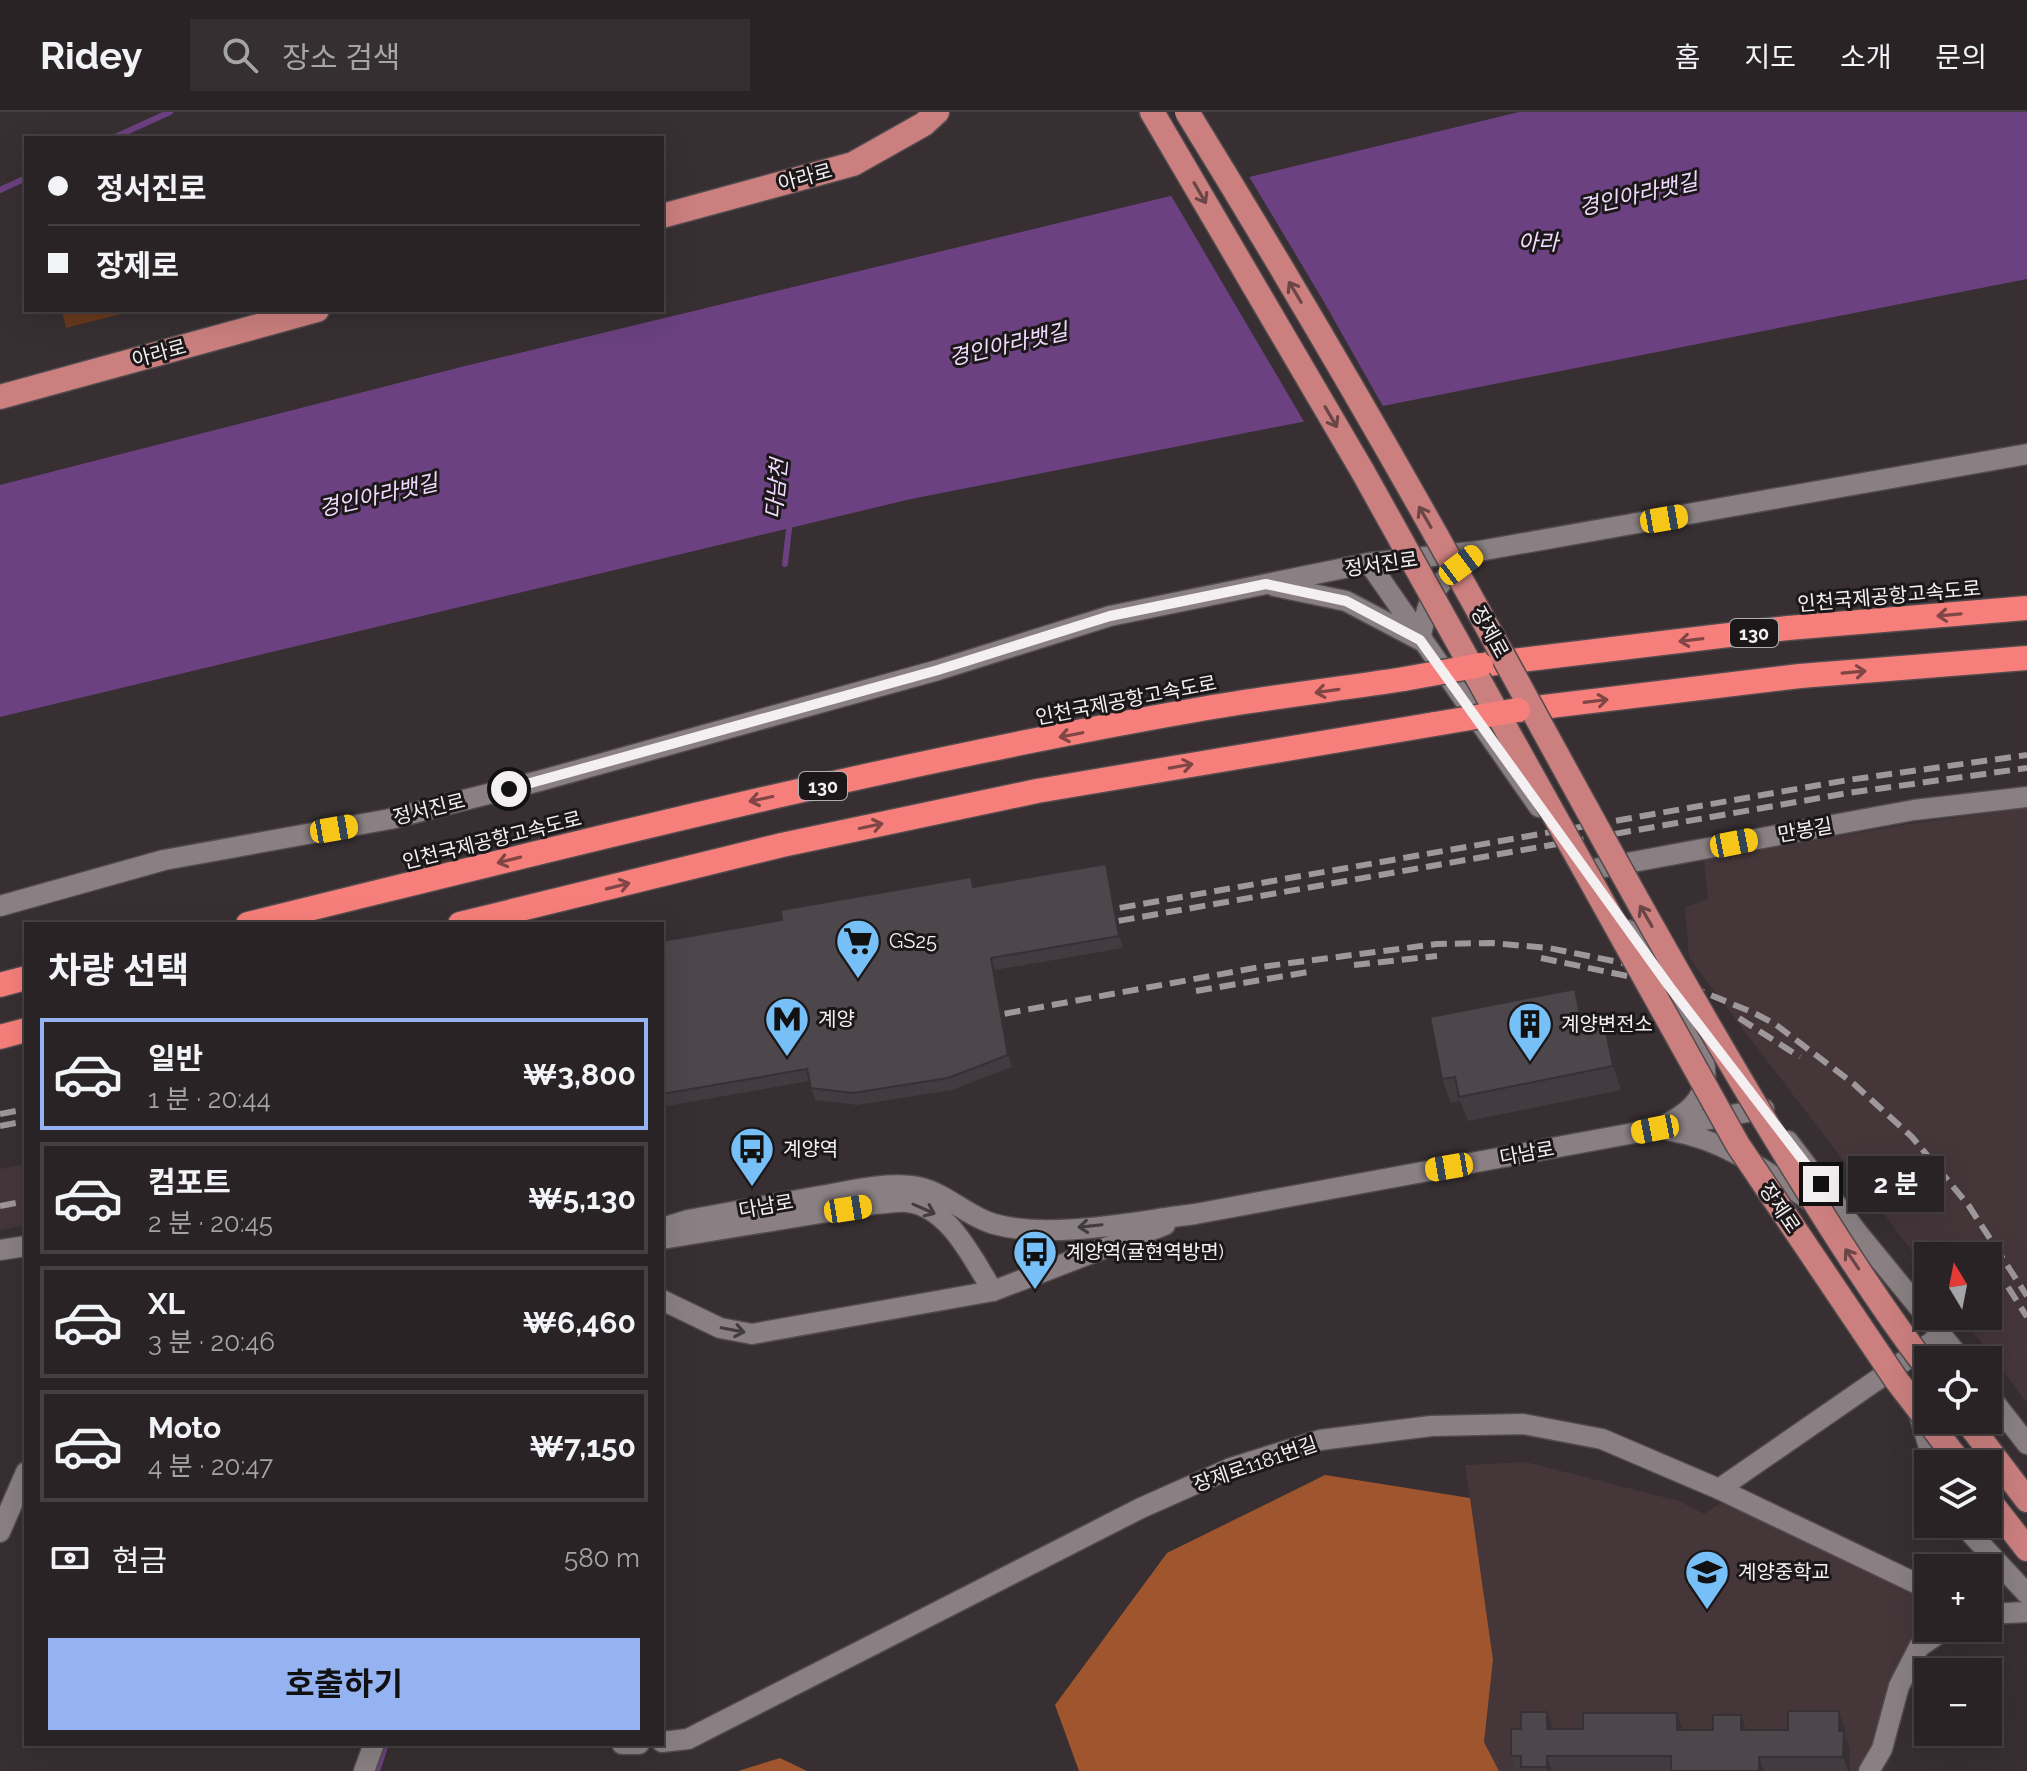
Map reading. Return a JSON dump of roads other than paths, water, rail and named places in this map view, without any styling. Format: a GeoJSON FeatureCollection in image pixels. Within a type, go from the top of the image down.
{"type":"FeatureCollection","features":[{"type":"Feature","properties":{"kind":"highway","name":"인천국제공항고속도로"},"geometry":{"type":"LineString","coordinates":[[256,922],[722,808],[964,755],[1208,708],[1481,665],[1788,628],[2027,608]]}},
{"type":"Feature","properties":{"kind":"highway"},"geometry":{"type":"LineString","coordinates":[[468,922],[782,845],[1037,791],[1518,710],[1800,676],[2027,658]]}},
{"type":"Feature","properties":{"kind":"highway"},"geometry":{"type":"LineString","coordinates":[[0,985],[24,979]]}},
{"type":"Feature","properties":{"kind":"highway"},"geometry":{"type":"LineString","coordinates":[[0,1037],[24,1031]]}},
{"type":"Feature","properties":{"kind":"main road","name":"아라로"},"geometry":{"type":"LineString","coordinates":[[664,215],[853,164],[924,124],[937,112]]}},
{"type":"Feature","properties":{"kind":"main road","name":"장제로"},"geometry":{"type":"LineString","coordinates":[[1152,112],[1363,472],[1738,1145],[1897,1381],[1950,1450]]}},
{"type":"Feature","properties":{"kind":"main road","name":"장제로"},"geometry":{"type":"LineString","coordinates":[[1187,112],[1350,386],[1487,626],[1641,909],[1752,1100],[1825,1220],[1914,1349]]}},
{"type":"Feature","properties":{"kind":"main road","name":"아라로"},"geometry":{"type":"LineString","coordinates":[[0,397],[310,312]]}},
{"type":"Feature","properties":{"kind":"main road"},"geometry":{"type":"LineString","coordinates":[[1977,1434],[2027,1500]]}},
{"type":"Feature","properties":{"kind":"main road"},"geometry":{"type":"LineString","coordinates":[[2002,1517],[2027,1549]]}},
{"type":"Feature","properties":{"kind":"street","name":"정서진로"},"geometry":{"type":"LineString","coordinates":[[0,906],[164,860],[390,819],[524,785],[938,670],[1110,616],[1369,563],[1479,551],[2027,454]]}},
{"type":"Feature","properties":{"kind":"street"},"geometry":{"type":"LineString","coordinates":[[1420,640],[1426,608],[1443,578],[1479,551]]}},
{"type":"Feature","properties":{"kind":"street"},"geometry":{"type":"LineString","coordinates":[[1369,563],[1584,871],[1686,1009],[1858,1233],[1951,1346]]}},
{"type":"Feature","properties":{"kind":"street"},"geometry":{"type":"LineString","coordinates":[[1266,584],[1346,601],[1420,640]]}},
{"type":"Feature","properties":{"kind":"street","name":"만봉길"},"geometry":{"type":"LineString","coordinates":[[1584,871],[1914,810],[2027,797]]}},
{"type":"Feature","properties":{"kind":"street"},"geometry":{"type":"LineString","coordinates":[[1655,1129],[1688,1113],[1703,1092],[1706,1073],[1701,1047],[1686,1009]]}},
{"type":"Feature","properties":{"kind":"street","name":"다남로"},"geometry":{"type":"LineString","coordinates":[[664,1227],[688,1220],[896,1185],[915,1186],[940,1194],[990,1223],[1020,1230],[1050,1230],[1195,1214],[1764,1109]]}},
{"type":"Feature","properties":{"kind":"street"},"geometry":{"type":"LineString","coordinates":[[1655,1129],[1699,1136],[1741,1154],[1858,1233]]}},
{"type":"Feature","properties":{"kind":"street","name":"다남로"},"geometry":{"type":"LineString","coordinates":[[664,1239],[875,1204],[909,1202],[939,1215],[959,1237],[993,1291]]}},
{"type":"Feature","properties":{"kind":"street","name":"다남로"},"geometry":{"type":"LineString","coordinates":[[664,1301],[720,1328],[752,1334],[993,1291],[1195,1214]]}},
{"type":"Feature","properties":{"kind":"street"},"geometry":{"type":"LineString","coordinates":[[664,1238],[688,1220]]}},
{"type":"Feature","properties":{"kind":"street"},"geometry":{"type":"LineString","coordinates":[[0,1250],[24,1246]]}},
{"type":"Feature","properties":{"kind":"street"},"geometry":{"type":"LineString","coordinates":[[1882,1262],[1903,1364],[1914,1401]]}},
{"type":"Feature","properties":{"kind":"street"},"geometry":{"type":"LineString","coordinates":[[1719,1489],[1942,1335]]}},
{"type":"Feature","properties":{"kind":"street"},"geometry":{"type":"LineString","coordinates":[[1872,1386],[1892,1385],[1914,1403]]}},
{"type":"Feature","properties":{"kind":"street"},"geometry":{"type":"LineString","coordinates":[[2002,1412],[2027,1444]]}},
{"type":"Feature","properties":{"kind":"street","name":"장제로1181번길"},"geometry":{"type":"LineString","coordinates":[[664,1742],[688,1739],[714,1727],[1141,1508],[1231,1468],[1320,1440],[1431,1426],[1523,1424],[1602,1439],[1719,1489],[1914,1582]]}},
{"type":"Feature","properties":{"kind":"street"},"geometry":{"type":"LineString","coordinates":[[0,1532],[24,1477]]}},
{"type":"Feature","properties":{"kind":"street"},"geometry":{"type":"LineString","coordinates":[[1975,1538],[2027,1594]]}},
{"type":"Feature","properties":{"kind":"street"},"geometry":{"type":"LineString","coordinates":[[2002,1613],[2027,1612]]}},
{"type":"Feature","properties":{"kind":"street"},"geometry":{"type":"LineString","coordinates":[[1869,1771],[1882,1749],[1899,1686],[1919,1647],[1926,1642]]}},
{"type":"Feature","properties":{"kind":"street"},"geometry":{"type":"LineString","coordinates":[[364,1771],[373,1746]]}},
{"type":"Feature","properties":{"kind":"water","name":"아라"},"geometry":{"type":"Polygon","coordinates":[[[1519,112],[2027,112],[2027,279],[911,499],[0,717],[0,485],[461,367],[1519,112]]]}},
{"type":"Feature","properties":{"kind":"waterway"},"geometry":{"type":"LineString","coordinates":[[117,136],[170,112]]}},
{"type":"Feature","properties":{"kind":"waterway"},"geometry":{"type":"LineString","coordinates":[[0,190],[24,179]]}},
{"type":"Feature","properties":{"kind":"waterway","name":"다남천"},"geometry":{"type":"LineString","coordinates":[[785,564],[790,520]]}},
{"type":"Feature","properties":{"kind":"waterway","name":"다남천"},"geometry":{"type":"LineString","coordinates":[[377,1771],[385,1746]]}},
{"type":"Feature","properties":{"kind":"railway"},"geometry":{"type":"LineString","coordinates":[[1096,912],[1848,780],[2027,755]]}},
{"type":"Feature","properties":{"kind":"railway"},"geometry":{"type":"LineString","coordinates":[[1095,925],[1848,793],[2027,768]]}},
{"type":"Feature","properties":{"kind":"railway"},"geometry":{"type":"LineString","coordinates":[[981,1018],[1260,967],[1437,944],[1491,943],[1549,948],[1643,967],[1775,1024],[1854,1084],[1912,1137],[1969,1206],[2027,1296]]}},
{"type":"Feature","properties":{"kind":"railway"},"geometry":{"type":"LineString","coordinates":[[1354,965],[1437,956]]}},
{"type":"Feature","properties":{"kind":"railway"},"geometry":{"type":"LineString","coordinates":[[1541,958],[1651,981]]}},
{"type":"Feature","properties":{"kind":"railway"},"geometry":{"type":"LineString","coordinates":[[1196,991],[1314,971]]}},
{"type":"Feature","properties":{"kind":"railway"},"geometry":{"type":"LineString","coordinates":[[1739,1018],[1800,1057]]}},
{"type":"Feature","properties":{"kind":"railway"},"geometry":{"type":"LineString","coordinates":[[0,1114],[24,1109]]}},
{"type":"Feature","properties":{"kind":"railway"},"geometry":{"type":"LineString","coordinates":[[0,1126],[24,1121]]}},
{"type":"Feature","properties":{"kind":"railway"},"geometry":{"type":"LineString","coordinates":[[0,1206],[24,1201]]}},
{"type":"Feature","properties":{"kind":"railway"},"geometry":{"type":"LineString","coordinates":[[2008,1287],[2027,1317]]}},
{"type":"Feature","properties":{"kind":"place","name":"GS25"},"geometry":{"type":"Point","coordinates":[858,980]}},
{"type":"Feature","properties":{"kind":"place","name":"계양"},"geometry":{"type":"Point","coordinates":[787,1058]}},
{"type":"Feature","properties":{"kind":"place","name":"계양변전소"},"geometry":{"type":"Point","coordinates":[1530,1063]}},
{"type":"Feature","properties":{"kind":"place","name":"계양역"},"geometry":{"type":"Point","coordinates":[752,1188]}},
{"type":"Feature","properties":{"kind":"place","name":"계양역(귤현역방면)"},"geometry":{"type":"Point","coordinates":[1035,1291]}},
{"type":"Feature","properties":{"kind":"place","name":"계양중학교"},"geometry":{"type":"Point","coordinates":[1707,1611]}},
{"type":"Feature","properties":{"kind":"water label","name":"경인아라뱃길"},"geometry":{"type":"Point","coordinates":[1638,194]}},
{"type":"Feature","properties":{"kind":"water label","name":"경인아라뱃길"},"geometry":{"type":"Point","coordinates":[1008,344]}},
{"type":"Feature","properties":{"kind":"water label","name":"경인아라뱃길"},"geometry":{"type":"Point","coordinates":[378,495]}}]}
